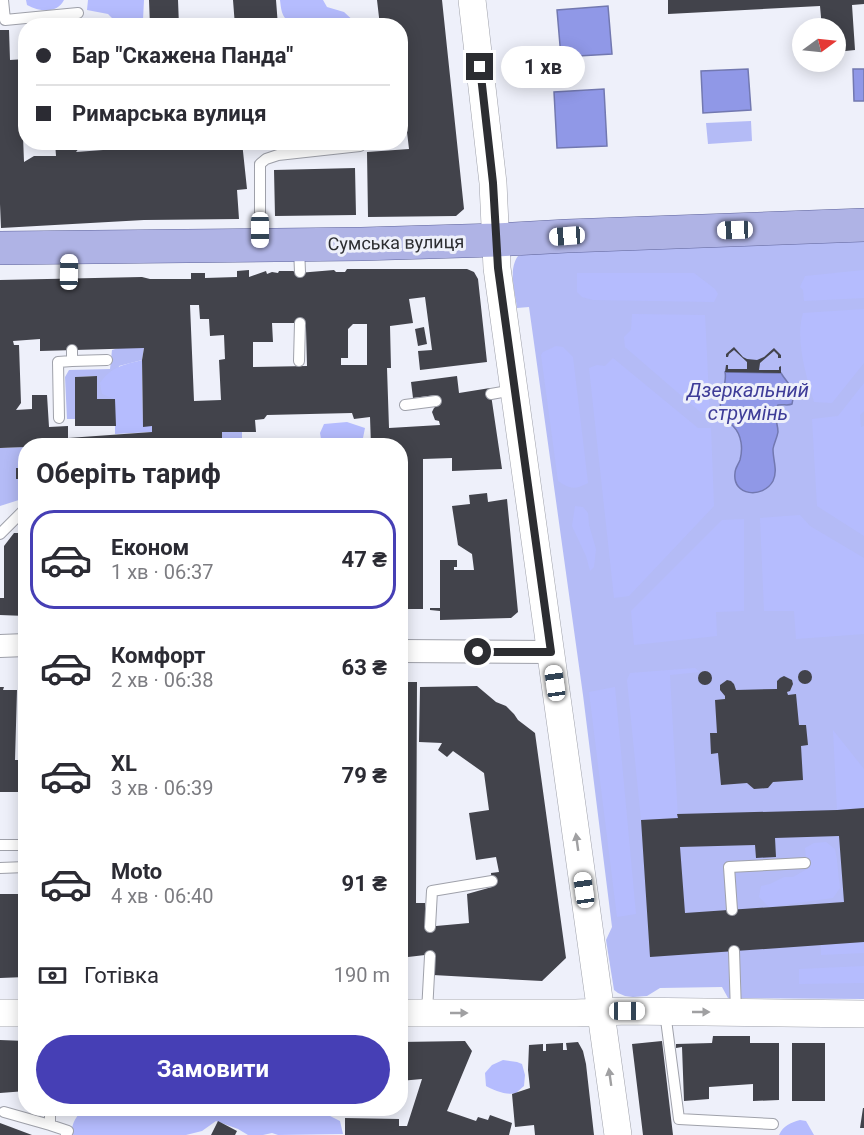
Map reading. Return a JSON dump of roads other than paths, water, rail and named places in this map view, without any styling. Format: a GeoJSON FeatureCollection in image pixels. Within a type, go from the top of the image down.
{"type":"FeatureCollection","features":[{"type":"Feature","properties":{"kind":"main road","name":"Сумська вулиця"},"geometry":{"type":"LineString","coordinates":[[0,248],[69,263],[260,245],[299,259],[496,240],[864,225]]}},
{"type":"Feature","properties":{"kind":"street"},"geometry":{"type":"LineString","coordinates":[[472,0],[493,183],[503,392],[551,652],[618,1135]]}},
{"type":"Feature","properties":{"kind":"street"},"geometry":{"type":"LineString","coordinates":[[0,646],[18,645]]}},
{"type":"Feature","properties":{"kind":"street"},"geometry":{"type":"LineString","coordinates":[[408,651],[551,652]]}},
{"type":"Feature","properties":{"kind":"street"},"geometry":{"type":"LineString","coordinates":[[414,1013],[665,1011],[864,1014]]}},
{"type":"Feature","properties":{"kind":"street"},"geometry":{"type":"LineString","coordinates":[[0,1013],[18,1013]]}},
{"type":"Feature","properties":{"kind":"lane"},"geometry":{"type":"LineString","coordinates":[[3,0],[5,20],[18,19]]}},
{"type":"Feature","properties":{"kind":"lane"},"geometry":{"type":"LineString","coordinates":[[26,18],[78,13]]}},
{"type":"Feature","properties":{"kind":"lane"},"geometry":{"type":"LineString","coordinates":[[260,245],[260,164],[278,155],[324,150]]}},
{"type":"Feature","properties":{"kind":"lane"},"geometry":{"type":"LineString","coordinates":[[299,361],[300,323]]}},
{"type":"Feature","properties":{"kind":"lane"},"geometry":{"type":"LineString","coordinates":[[59,418],[58,362],[72,356],[107,360]]}},
{"type":"Feature","properties":{"kind":"lane"},"geometry":{"type":"LineString","coordinates":[[405,405],[436,401]]}},
{"type":"Feature","properties":{"kind":"lane"},"geometry":{"type":"LineString","coordinates":[[0,534],[18,516]]}},
{"type":"Feature","properties":{"kind":"lane"},"geometry":{"type":"LineString","coordinates":[[0,845],[18,844]]}},
{"type":"Feature","properties":{"kind":"lane"},"geometry":{"type":"LineString","coordinates":[[732,910],[729,867],[805,863]]}},
{"type":"Feature","properties":{"kind":"lane"},"geometry":{"type":"LineString","coordinates":[[0,868],[18,867]]}},
{"type":"Feature","properties":{"kind":"lane"},"geometry":{"type":"LineString","coordinates":[[430,927],[432,891],[492,881]]}},
{"type":"Feature","properties":{"kind":"lane"},"geometry":{"type":"LineString","coordinates":[[734,951],[736,1012]]}},
{"type":"Feature","properties":{"kind":"lane"},"geometry":{"type":"LineString","coordinates":[[414,1013],[430,956]]}},
{"type":"Feature","properties":{"kind":"lane"},"geometry":{"type":"LineString","coordinates":[[665,1011],[680,1119],[773,1124]]}},
{"type":"Feature","properties":{"kind":"lane"},"geometry":{"type":"LineString","coordinates":[[4,1112],[18,1116]]}},
{"type":"Feature","properties":{"kind":"lane"},"geometry":{"type":"LineString","coordinates":[[18,1116],[68,1131],[66,1135]]}},
{"type":"Feature","properties":{"kind":"lane"},"geometry":{"type":"LineString","coordinates":[[50,1116],[50,1125]]}},
{"type":"Feature","properties":{"kind":"water"},"geometry":{"type":"Polygon","coordinates":[[[608,6],[612,54],[561,57],[557,10],[608,6]]]}},
{"type":"Feature","properties":{"kind":"water"},"geometry":{"type":"Polygon","coordinates":[[[748,69],[751,110],[703,113],[701,71],[748,69]]]}},
{"type":"Feature","properties":{"kind":"water"},"geometry":{"type":"Polygon","coordinates":[[[853,69],[864,69],[864,101],[854,101],[853,69]]]}},
{"type":"Feature","properties":{"kind":"water"},"geometry":{"type":"Polygon","coordinates":[[[604,89],[607,146],[557,148],[554,92],[604,89]]]}},
{"type":"Feature","properties":{"kind":"water","name":"Дзеркальний струмінь"},"geometry":{"type":"Polygon","coordinates":[[[725,372],[781,373],[792,390],[792,404],[778,405],[776,408],[778,432],[773,449],[775,473],[773,481],[762,491],[743,490],[735,481],[741,447],[736,430],[721,412],[720,402],[726,377],[725,372]]]}}]}
